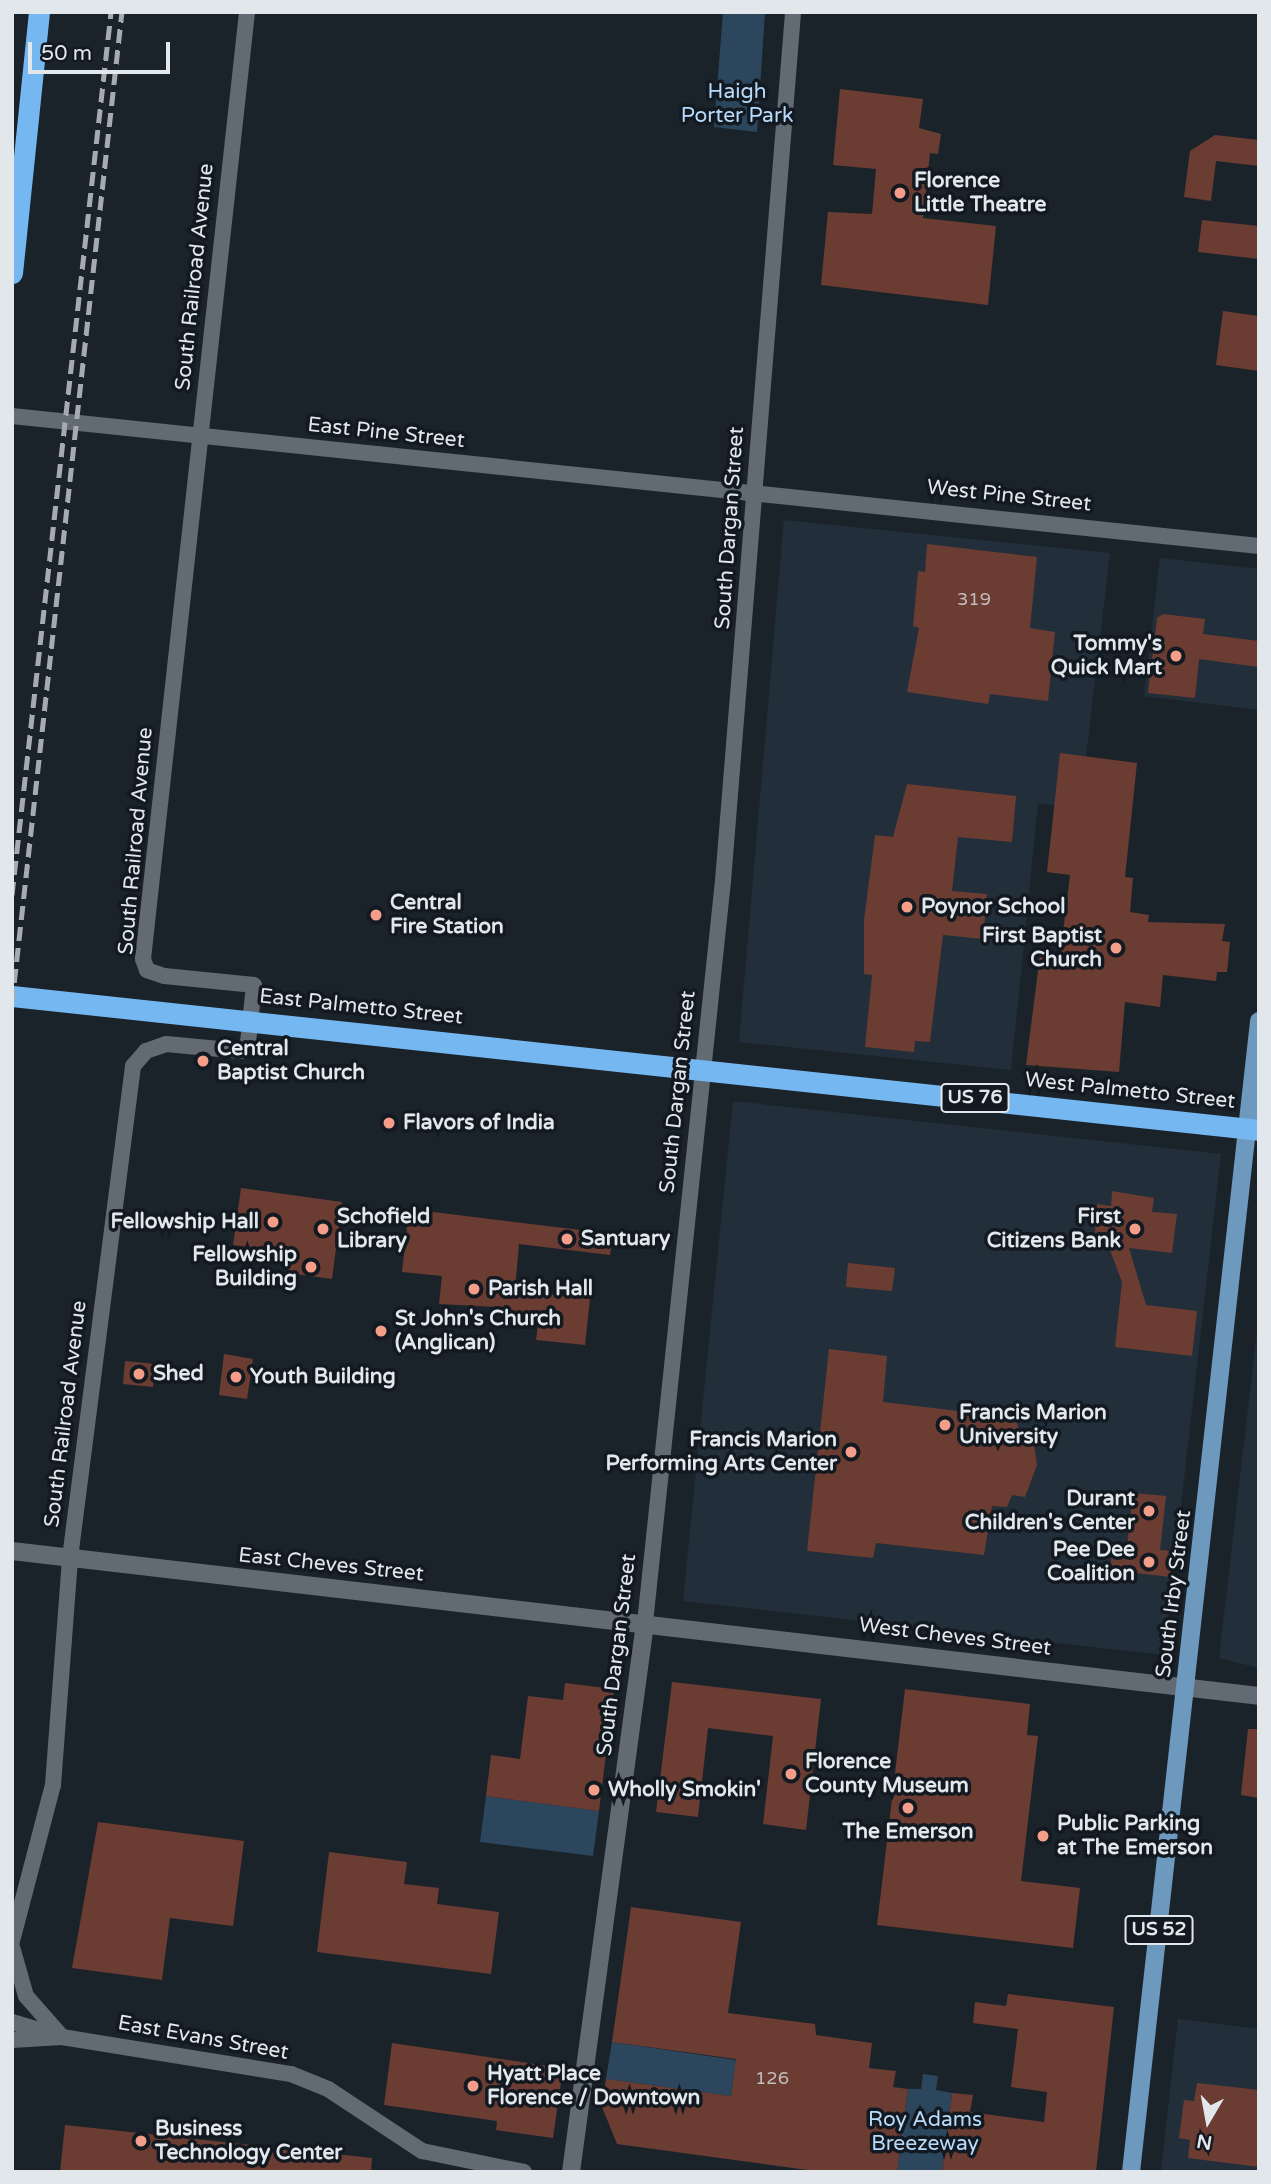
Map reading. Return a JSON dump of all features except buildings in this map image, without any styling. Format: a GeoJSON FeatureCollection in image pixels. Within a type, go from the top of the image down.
{"type":"FeatureCollection","features":[{"type":"Feature","properties":{"kind":"highway"},"geometry":{"type":"LineString","coordinates":[[12,273],[40,12]]}},
{"type":"Feature","properties":{"kind":"highway","name":"East Palmetto Street"},"geometry":{"type":"LineString","coordinates":[[12,996],[704,1067]]}},
{"type":"Feature","properties":{"kind":"highway","name":"West Palmetto Street"},"geometry":{"type":"LineString","coordinates":[[704,1067],[1253,1129]]}},
{"type":"Feature","properties":{"kind":"main road","name":"South Irby Street"},"geometry":{"type":"LineString","coordinates":[[1131,2172],[1253,1129],[1259,1021]]}},
{"type":"Feature","properties":{"kind":"main road","name":"East Cheves Street"},"geometry":{"type":"LineString","coordinates":[[12,1551],[645,1623]]}},
{"type":"Feature","properties":{"kind":"main road","name":"West Cheves Street"},"geometry":{"type":"LineString","coordinates":[[645,1623],[1259,1696]]}},
{"type":"Feature","properties":{"kind":"main road","name":"South Dargan Street"},"geometry":{"type":"LineString","coordinates":[[571,2172],[645,1623]]}},
{"type":"Feature","properties":{"kind":"street","name":"South Railroad Avenue"},"geometry":{"type":"LineString","coordinates":[[70,1558],[133,1066],[146,1051],[166,1044],[246,1049],[250,1020],[254,985],[164,976],[147,970],[143,959],[247,12]]}},
{"type":"Feature","properties":{"kind":"street","name":"South Dargan Street"},"geometry":{"type":"LineString","coordinates":[[645,1623],[704,1067],[755,492],[793,12]]}},
{"type":"Feature","properties":{"kind":"street","name":"East Pine Street"},"geometry":{"type":"LineString","coordinates":[[12,416],[755,492]]}},
{"type":"Feature","properties":{"kind":"street","name":"West Pine Street"},"geometry":{"type":"LineString","coordinates":[[755,492],[1259,545]]}},
{"type":"Feature","properties":{"kind":"street"},"geometry":{"type":"LineString","coordinates":[[12,1941],[37,1866],[53,1785],[70,1558]]}},
{"type":"Feature","properties":{"kind":"street"},"geometry":{"type":"LineString","coordinates":[[12,1947],[26,1996],[62,2037]]}},
{"type":"Feature","properties":{"kind":"street","name":"East Evans Street"},"geometry":{"type":"LineString","coordinates":[[12,2022],[62,2037],[291,2074],[328,2089],[398,2139],[447,2166],[524,2172]]}},
{"type":"Feature","properties":{"kind":"street","name":"East Evans Street"},"geometry":{"type":"LineString","coordinates":[[12,2040],[62,2037]]}},
{"type":"Feature","properties":{"kind":"shaded area"},"geometry":{"type":"Polygon","coordinates":[[[784,520],[1110,553],[1080,808],[1038,803],[1011,1070],[739,1042],[784,520]]]}},
{"type":"Feature","properties":{"kind":"shaded area"},"geometry":{"type":"Polygon","coordinates":[[[1160,558],[1259,569],[1259,710],[1144,696],[1160,558]]]}},
{"type":"Feature","properties":{"kind":"shaded area","name":"Francis Marion University"},"geometry":{"type":"Polygon","coordinates":[[[733,1101],[1221,1154],[1164,1655],[683,1601],[733,1101]]]}},
{"type":"Feature","properties":{"kind":"shaded area"},"geometry":{"type":"Polygon","coordinates":[[[1259,1314],[1259,1668],[1219,1658],[1259,1314]]]}},
{"type":"Feature","properties":{"kind":"shaded area"},"geometry":{"type":"Polygon","coordinates":[[[1178,2019],[1259,2029],[1259,2172],[1161,2172],[1178,2019]]]}},
{"type":"Feature","properties":{"kind":"green space","name":"Haigh Porter Park"},"geometry":{"type":"Polygon","coordinates":[[[723,12],[765,12],[757,132],[714,127],[723,12]]]}},
{"type":"Feature","properties":{"kind":"green space"},"geometry":{"type":"Polygon","coordinates":[[[486,1796],[599,1811],[593,1856],[480,1842],[486,1796]]]}},
{"type":"Feature","properties":{"kind":"green space"},"geometry":{"type":"Polygon","coordinates":[[[612,2042],[736,2060],[731,2096],[606,2079],[612,2042]]]}},
{"type":"Feature","properties":{"kind":"green space","name":"Roy Adams Breezeway"},"geometry":{"type":"Polygon","coordinates":[[[923,2074],[938,2076],[936,2090],[952,2093],[942,2172],[897,2172],[908,2089],[921,2089],[923,2074]]]}},
{"type":"Feature","properties":{"kind":"railway"},"geometry":{"type":"LineString","coordinates":[[12,895],[111,12]]}},
{"type":"Feature","properties":{"kind":"railway"},"geometry":{"type":"LineString","coordinates":[[12,1003],[122,12]]}},
{"type":"Feature","properties":{"kind":"place","name":"Florence Little Theatre"},"geometry":{"type":"Point","coordinates":[900,193]}},
{"type":"Feature","properties":{"kind":"place","name":"Tommy's Quick Mart"},"geometry":{"type":"Point","coordinates":[1176,656]}},
{"type":"Feature","properties":{"kind":"place","name":"Poynor School"},"geometry":{"type":"Point","coordinates":[907,907]}},
{"type":"Feature","properties":{"kind":"place","name":"Central Fire Station"},"geometry":{"type":"Point","coordinates":[376,915]}},
{"type":"Feature","properties":{"kind":"place","name":"First Baptist Church"},"geometry":{"type":"Point","coordinates":[1116,948]}},
{"type":"Feature","properties":{"kind":"place","name":"Central Baptist Church"},"geometry":{"type":"Point","coordinates":[203,1061]}},
{"type":"Feature","properties":{"kind":"place","name":"Flavors of India"},"geometry":{"type":"Point","coordinates":[389,1123]}},
{"type":"Feature","properties":{"kind":"place","name":"Fellowship Hall"},"geometry":{"type":"Point","coordinates":[273,1222]}},
{"type":"Feature","properties":{"kind":"place","name":"Schofield Library"},"geometry":{"type":"Point","coordinates":[323,1229]}},
{"type":"Feature","properties":{"kind":"place","name":"First Citizens Bank"},"geometry":{"type":"Point","coordinates":[1135,1229]}},
{"type":"Feature","properties":{"kind":"place","name":"Santuary"},"geometry":{"type":"Point","coordinates":[567,1239]}},
{"type":"Feature","properties":{"kind":"place","name":"Fellowship Building"},"geometry":{"type":"Point","coordinates":[311,1267]}},
{"type":"Feature","properties":{"kind":"place","name":"Parish Hall"},"geometry":{"type":"Point","coordinates":[474,1289]}},
{"type":"Feature","properties":{"kind":"place","name":"St John's Church (Anglican)"},"geometry":{"type":"Point","coordinates":[381,1331]}},
{"type":"Feature","properties":{"kind":"place","name":"Shed"},"geometry":{"type":"Point","coordinates":[139,1374]}},
{"type":"Feature","properties":{"kind":"place","name":"Youth Building"},"geometry":{"type":"Point","coordinates":[236,1377]}},
{"type":"Feature","properties":{"kind":"place","name":"Francis Marion University"},"geometry":{"type":"Point","coordinates":[945,1425]}},
{"type":"Feature","properties":{"kind":"place","name":"Francis Marion Performing Arts Center"},"geometry":{"type":"Point","coordinates":[851,1452]}},
{"type":"Feature","properties":{"kind":"place","name":"Durant Children's Center"},"geometry":{"type":"Point","coordinates":[1149,1511]}},
{"type":"Feature","properties":{"kind":"place","name":"Pee Dee Coalition"},"geometry":{"type":"Point","coordinates":[1149,1562]}},
{"type":"Feature","properties":{"kind":"place","name":"Florence County Museum"},"geometry":{"type":"Point","coordinates":[791,1774]}},
{"type":"Feature","properties":{"kind":"place","name":"Wholly Smokin'"},"geometry":{"type":"Point","coordinates":[594,1790]}},
{"type":"Feature","properties":{"kind":"place","name":"The Emerson"},"geometry":{"type":"Point","coordinates":[908,1808]}},
{"type":"Feature","properties":{"kind":"place","name":"Public Parking at The Emerson"},"geometry":{"type":"Point","coordinates":[1043,1836]}},
{"type":"Feature","properties":{"kind":"place","name":"Hyatt Place Florence / Downtown"},"geometry":{"type":"Point","coordinates":[473,2086]}},
{"type":"Feature","properties":{"kind":"place","name":"Business Technology Center"},"geometry":{"type":"Point","coordinates":[141,2141]}}]}
